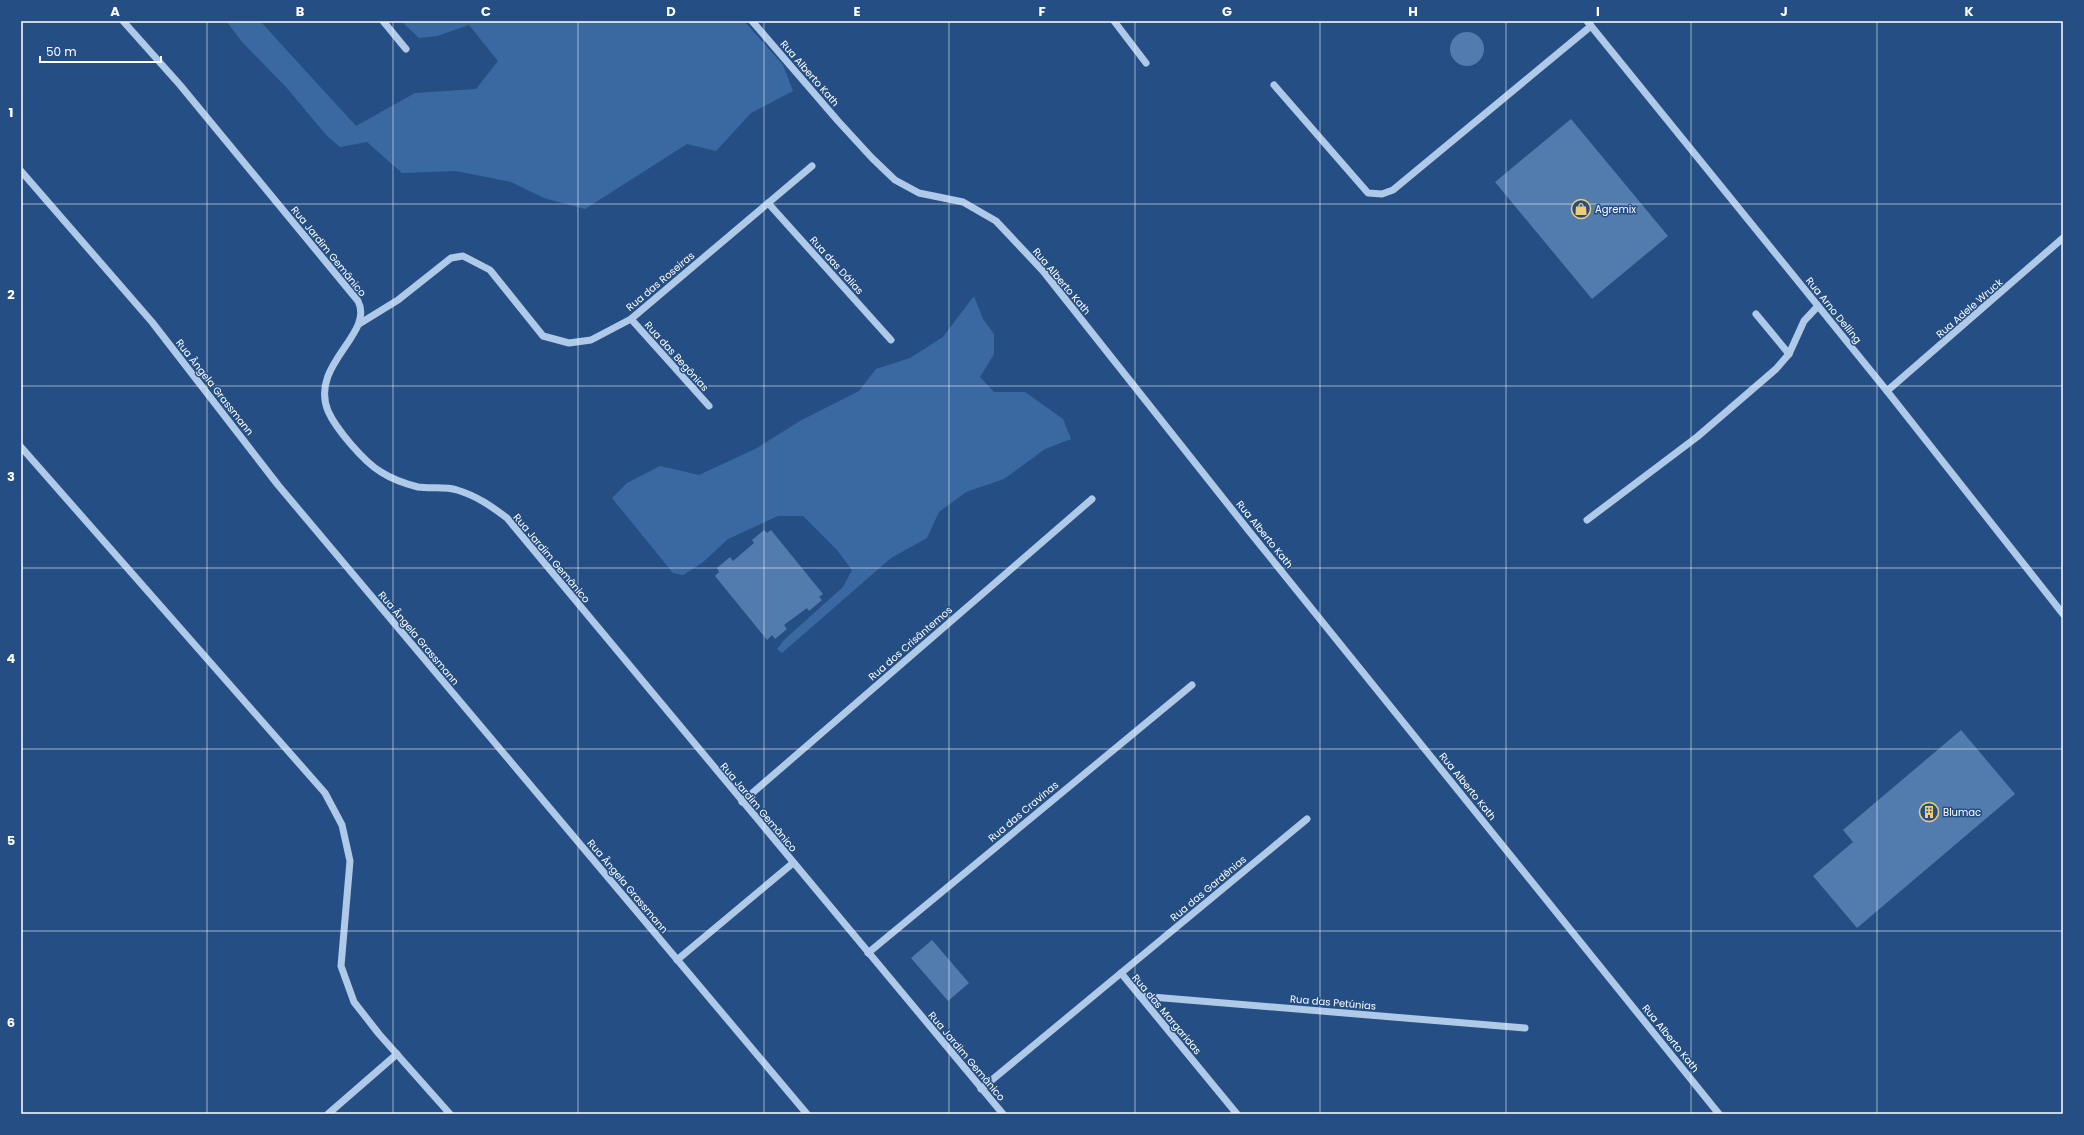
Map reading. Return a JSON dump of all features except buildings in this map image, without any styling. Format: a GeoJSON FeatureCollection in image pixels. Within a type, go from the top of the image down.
{"type":"FeatureCollection","features":[{"type":"Feature","properties":{"kind":"street","name":"Rua Jardim Gemânico"},"geometry":{"type":"LineString","coordinates":[[123,21],[180,86],[358,301],[362,308],[359,324],[338,355],[328,374],[324,392],[328,410],[336,424],[363,456],[380,472],[418,487],[462,492],[482,500],[506,518],[1003,1114]]}},
{"type":"Feature","properties":{"kind":"street"},"geometry":{"type":"LineString","coordinates":[[383,21],[406,49]]}},
{"type":"Feature","properties":{"kind":"street","name":"Rua Alberto Kath"},"geometry":{"type":"LineString","coordinates":[[752,21],[872,158],[895,180],[919,193],[964,202],[996,221],[1043,271],[1249,531],[1720,1114]]}},
{"type":"Feature","properties":{"kind":"street"},"geometry":{"type":"LineString","coordinates":[[1114,21],[1146,63]]}},
{"type":"Feature","properties":{"kind":"street"},"geometry":{"type":"LineString","coordinates":[[1274,85],[1368,193],[1382,194],[1393,190],[1589,24]]}},
{"type":"Feature","properties":{"kind":"street","name":"Rua Arno Delling"},"geometry":{"type":"LineString","coordinates":[[1589,24],[1887,391],[2063,614]]}},
{"type":"Feature","properties":{"kind":"street","name":"Rua das Roseiras"},"geometry":{"type":"LineString","coordinates":[[359,324],[398,300],[450,258],[463,256],[490,270],[544,336],[569,343],[591,340],[631,319],[812,166]]}},
{"type":"Feature","properties":{"kind":"street","name":"Rua Ângela Grassmann"},"geometry":{"type":"LineString","coordinates":[[21,171],[152,322],[278,485],[807,1114]]}},
{"type":"Feature","properties":{"kind":"street","name":"Rua das Dálias"},"geometry":{"type":"LineString","coordinates":[[768,203],[891,340]]}},
{"type":"Feature","properties":{"kind":"street","name":"Rua Adele Wruck"},"geometry":{"type":"LineString","coordinates":[[1887,391],[2063,238]]}},
{"type":"Feature","properties":{"kind":"street"},"geometry":{"type":"LineString","coordinates":[[1587,520],[1697,437],[1776,369],[1789,354],[1804,320],[1818,306]]}},
{"type":"Feature","properties":{"kind":"street"},"geometry":{"type":"LineString","coordinates":[[1756,314],[1789,354]]}},
{"type":"Feature","properties":{"kind":"street","name":"Rua das Begônias"},"geometry":{"type":"LineString","coordinates":[[631,319],[709,406]]}},
{"type":"Feature","properties":{"kind":"street"},"geometry":{"type":"LineString","coordinates":[[21,447],[325,793],[342,825],[350,861],[341,966],[354,1002],[378,1034],[450,1114]]}},
{"type":"Feature","properties":{"kind":"street","name":"Rua dos Crisântemos"},"geometry":{"type":"LineString","coordinates":[[742,802],[1092,500]]}},
{"type":"Feature","properties":{"kind":"street","name":"Rua das Cravinas"},"geometry":{"type":"LineString","coordinates":[[868,953],[1192,685]]}},
{"type":"Feature","properties":{"kind":"street","name":"Rua das Gardênias"},"geometry":{"type":"LineString","coordinates":[[1121,973],[1307,819]]}},
{"type":"Feature","properties":{"kind":"street"},"geometry":{"type":"LineString","coordinates":[[677,960],[793,863]]}},
{"type":"Feature","properties":{"kind":"street","name":"Rua das Margaridas"},"geometry":{"type":"LineString","coordinates":[[981,1089],[1121,973],[1237,1114]]}},
{"type":"Feature","properties":{"kind":"street","name":"Rua das Petúnias"},"geometry":{"type":"LineString","coordinates":[[1140,996],[1525,1028]]}},
{"type":"Feature","properties":{"kind":"street"},"geometry":{"type":"LineString","coordinates":[[328,1114],[397,1054]]}},
{"type":"Feature","properties":{"kind":"shaded area"},"geometry":{"type":"Polygon","coordinates":[[[226,21],[260,21],[356,126],[415,93],[476,89],[498,61],[469,25],[437,36],[419,38],[401,21],[744,21],[783,65],[793,91],[751,113],[716,151],[687,144],[585,209],[544,198],[511,182],[456,171],[402,173],[367,142],[340,147],[327,136],[286,87],[243,43],[226,21]]]}},
{"type":"Feature","properties":{"kind":"shaded area"},"geometry":{"type":"Polygon","coordinates":[[[974,296],[983,319],[994,334],[994,354],[980,377],[994,392],[1025,392],[1063,419],[1071,439],[1045,449],[1004,479],[966,492],[939,512],[927,538],[891,558],[782,653],[777,649],[784,640],[843,587],[852,570],[837,550],[803,516],[778,516],[728,539],[702,563],[683,575],[673,573],[612,498],[627,483],[660,466],[699,475],[755,449],[800,421],[859,391],[876,369],[910,358],[943,337],[974,296]]]}},
{"type":"Feature","properties":{"kind":"place","name":"Agremix"},"geometry":{"type":"Point","coordinates":[1581,209]}},
{"type":"Feature","properties":{"kind":"place","name":"Blumac"},"geometry":{"type":"Point","coordinates":[1929,812]}}]}
